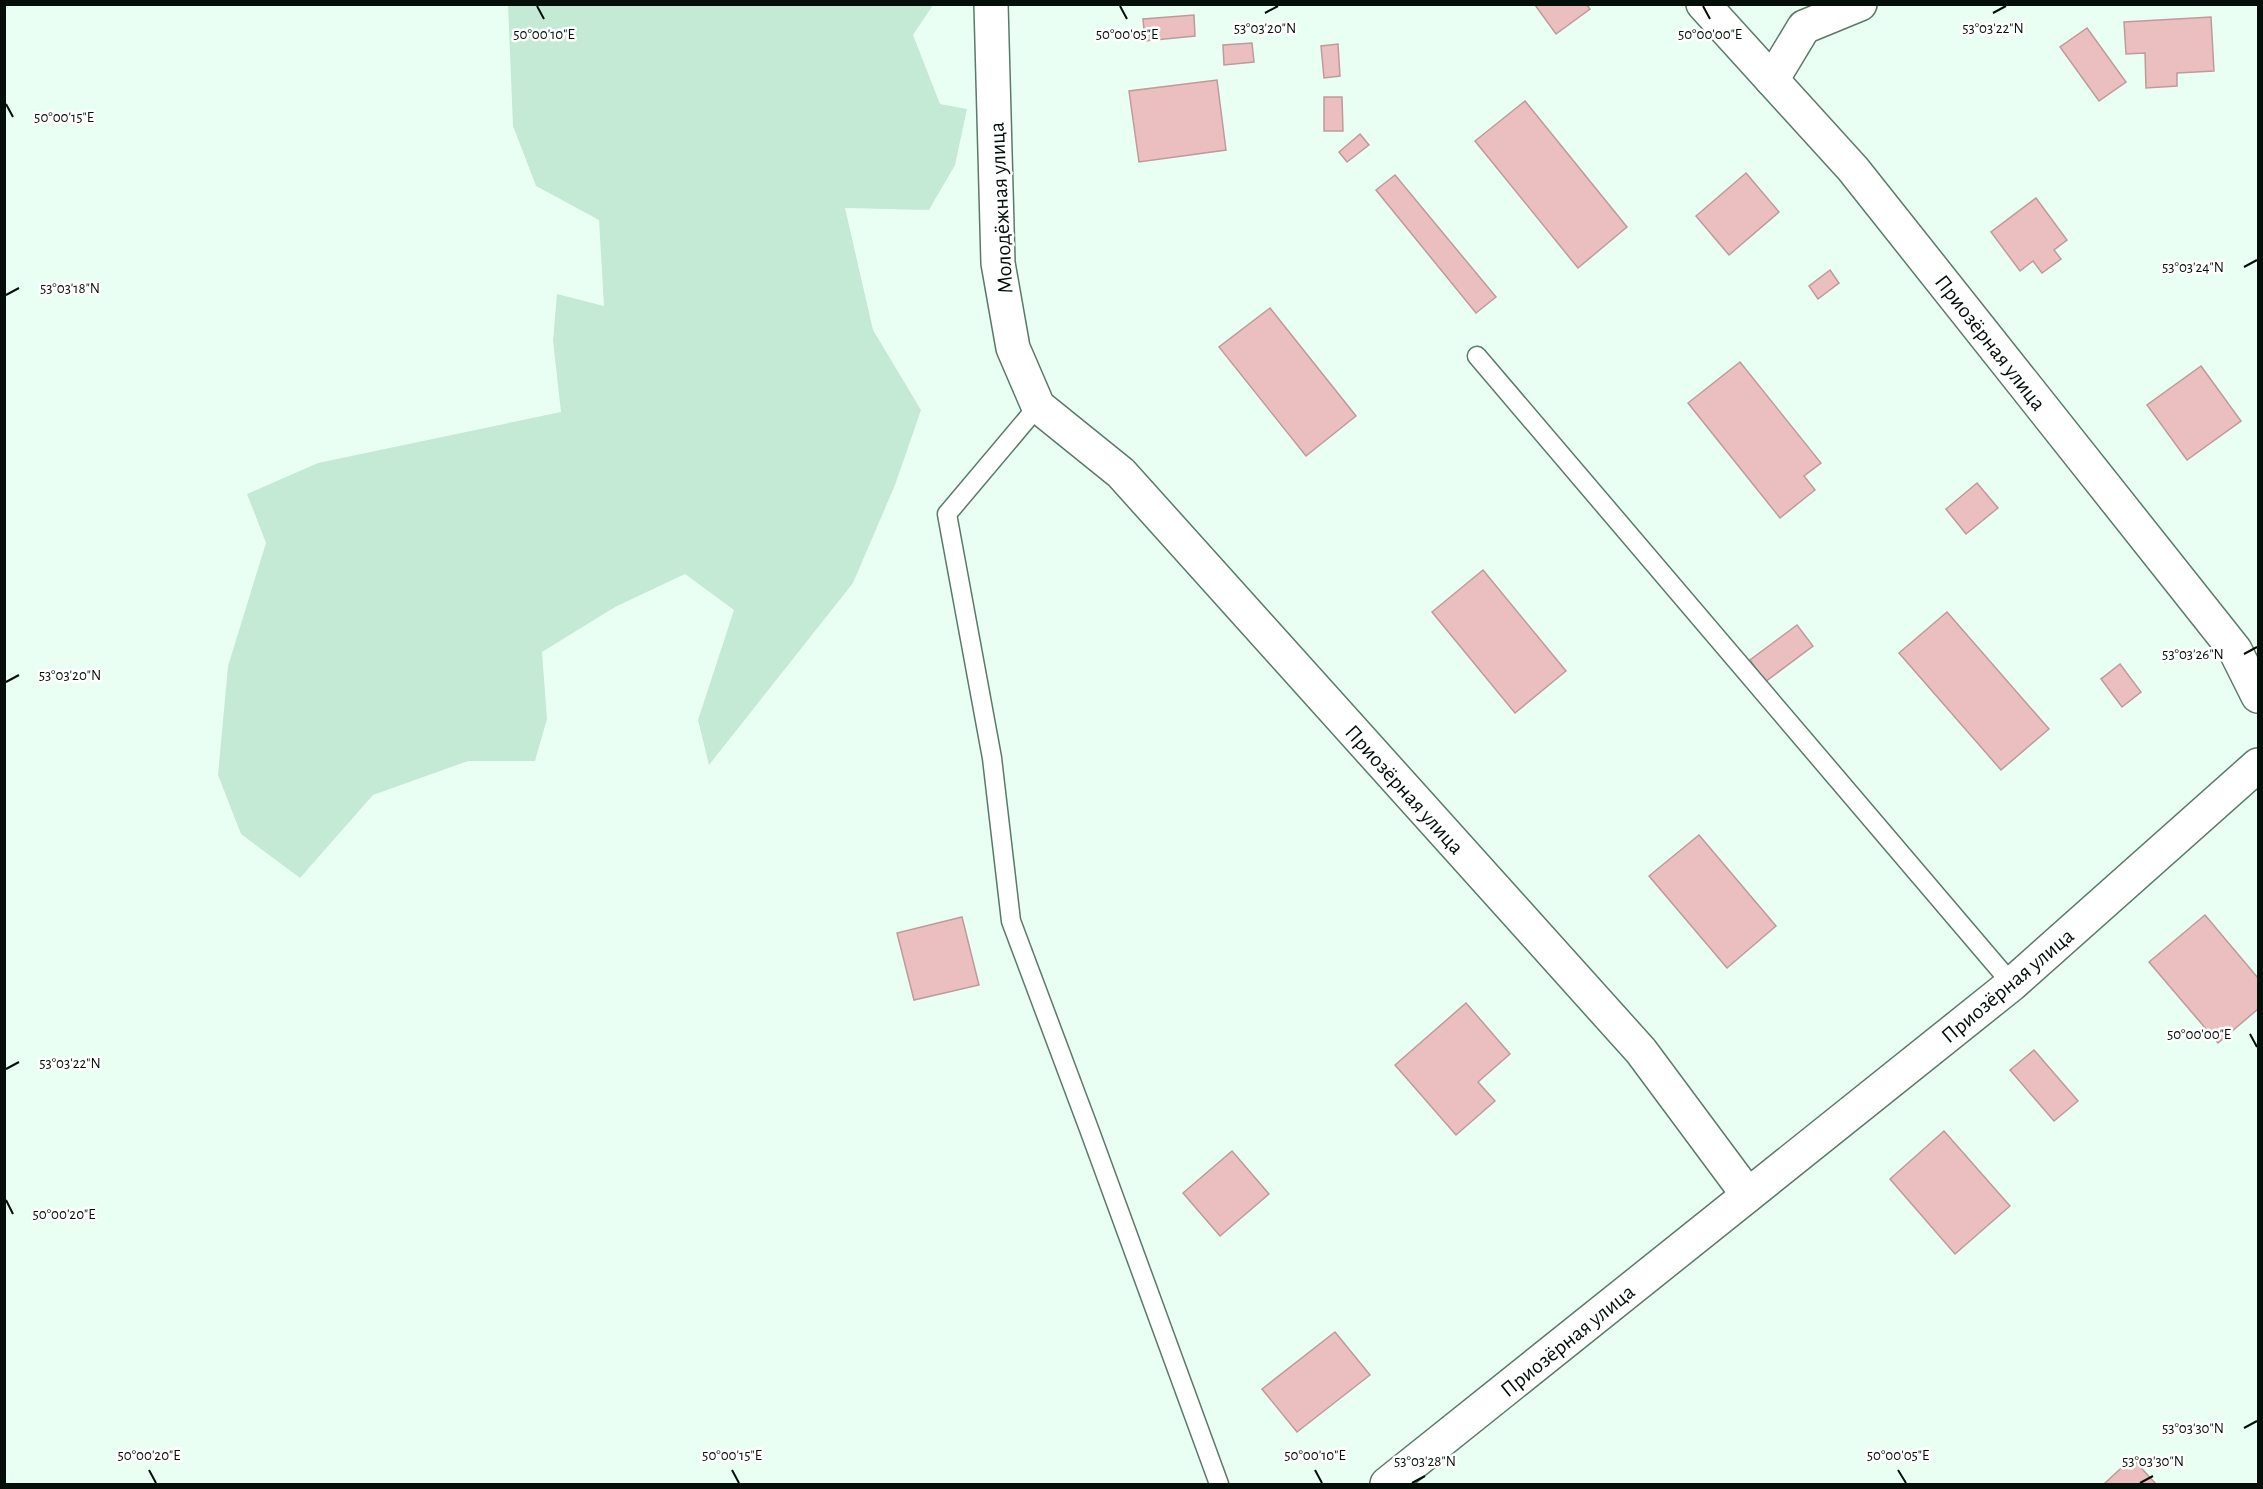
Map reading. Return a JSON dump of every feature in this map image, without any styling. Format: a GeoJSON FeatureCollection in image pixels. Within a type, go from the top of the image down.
{"type":"FeatureCollection","features":[{"type":"Feature","properties":{"kind":"street","name":"Молодёжная улица"},"geometry":{"type":"LineString","coordinates":[[992,4],[998,263],[1013,348],[1038,406]]}},
{"type":"Feature","properties":{"kind":"street","name":"Приозёрная улица"},"geometry":{"type":"LineString","coordinates":[[1703,4],[1853,169],[2235,650],[2259,696]]}},
{"type":"Feature","properties":{"kind":"street"},"geometry":{"type":"LineString","coordinates":[[1772,80],[1804,27],[1860,4]]}},
{"type":"Feature","properties":{"kind":"street","name":"Приозёрная улица"},"geometry":{"type":"LineString","coordinates":[[1038,406],[1121,473],[1609,1015],[1641,1051],[1748,1195]]}},
{"type":"Feature","properties":{"kind":"street","name":"Приозёрная улица"},"geometry":{"type":"LineString","coordinates":[[1386,1485],[2012,984],[2259,765]]}},
{"type":"Feature","properties":{"kind":"lane"},"geometry":{"type":"LineString","coordinates":[[1476,356],[2012,984]]}},
{"type":"Feature","properties":{"kind":"lane"},"geometry":{"type":"LineString","coordinates":[[1038,406],[947,514],[992,758],[1011,921],[1219,1485]]}},
{"type":"Feature","properties":{"kind":"green space"},"geometry":{"type":"Polygon","coordinates":[[[508,5],[933,5],[913,35],[940,104],[967,109],[955,165],[929,210],[845,208],[873,330],[921,410],[895,485],[853,583],[709,765],[698,720],[734,610],[685,574],[615,607],[542,652],[547,719],[535,761],[468,761],[373,795],[300,878],[241,834],[218,775],[228,666],[266,543],[247,494],[318,463],[561,412],[553,341],[557,294],[604,306],[599,220],[536,186],[513,126],[508,5]]]}},
{"type":"Feature","properties":{"kind":"building"},"geometry":{"type":"Polygon","coordinates":[[[1586,4],[1590,9],[1556,34],[1535,5],[1586,4]]]}},
{"type":"Feature","properties":{"kind":"building"},"geometry":{"type":"Polygon","coordinates":[[[1194,15],[1195,36],[1145,41],[1143,19],[1194,15]]]}},
{"type":"Feature","properties":{"kind":"building"},"geometry":{"type":"Polygon","coordinates":[[[2211,17],[2214,71],[2177,73],[2177,86],[2146,88],[2145,53],[2126,54],[2124,22],[2211,17]]]}},
{"type":"Feature","properties":{"kind":"building"},"geometry":{"type":"Polygon","coordinates":[[[2087,28],[2126,82],[2099,101],[2060,47],[2087,28]]]}},
{"type":"Feature","properties":{"kind":"building"},"geometry":{"type":"Polygon","coordinates":[[[1252,43],[1254,62],[1224,65],[1223,45],[1252,43]]]}},
{"type":"Feature","properties":{"kind":"building"},"geometry":{"type":"Polygon","coordinates":[[[1338,44],[1340,76],[1324,78],[1321,46],[1338,44]]]}},
{"type":"Feature","properties":{"kind":"building"},"geometry":{"type":"Polygon","coordinates":[[[1217,80],[1226,150],[1139,162],[1129,91],[1217,80]]]}},
{"type":"Feature","properties":{"kind":"building"},"geometry":{"type":"Polygon","coordinates":[[[1324,97],[1342,97],[1343,131],[1324,131],[1324,97]]]}},
{"type":"Feature","properties":{"kind":"building"},"geometry":{"type":"Polygon","coordinates":[[[1525,101],[1627,227],[1578,268],[1475,141],[1525,101]]]}},
{"type":"Feature","properties":{"kind":"building"},"geometry":{"type":"Polygon","coordinates":[[[1360,134],[1369,145],[1347,162],[1339,152],[1360,134]]]}},
{"type":"Feature","properties":{"kind":"building"},"geometry":{"type":"Polygon","coordinates":[[[1746,173],[1779,212],[1729,255],[1696,216],[1746,173]]]}},
{"type":"Feature","properties":{"kind":"building"},"geometry":{"type":"Polygon","coordinates":[[[1395,175],[1496,297],[1476,313],[1376,190],[1395,175]]]}},
{"type":"Feature","properties":{"kind":"building"},"geometry":{"type":"Polygon","coordinates":[[[2036,198],[2067,240],[2054,250],[2061,259],[2042,273],[2033,261],[2020,271],[1991,232],[2036,198]]]}},
{"type":"Feature","properties":{"kind":"building"},"geometry":{"type":"Polygon","coordinates":[[[1830,270],[1839,283],[1818,299],[1809,286],[1830,270]]]}},
{"type":"Feature","properties":{"kind":"building"},"geometry":{"type":"Polygon","coordinates":[[[1270,308],[1356,416],[1306,456],[1219,347],[1270,308]]]}},
{"type":"Feature","properties":{"kind":"building"},"geometry":{"type":"Polygon","coordinates":[[[1740,362],[1821,463],[1804,476],[1815,490],[1780,518],[1688,403],[1740,362]]]}},
{"type":"Feature","properties":{"kind":"building"},"geometry":{"type":"Polygon","coordinates":[[[2201,366],[2241,421],[2187,460],[2147,405],[2201,366]]]}},
{"type":"Feature","properties":{"kind":"building"},"geometry":{"type":"Polygon","coordinates":[[[1977,483],[1998,508],[1966,534],[1946,509],[1977,483]]]}},
{"type":"Feature","properties":{"kind":"building"},"geometry":{"type":"Polygon","coordinates":[[[1483,570],[1566,671],[1515,713],[1432,612],[1483,570]]]}},
{"type":"Feature","properties":{"kind":"building"},"geometry":{"type":"Polygon","coordinates":[[[1947,612],[2049,729],[2001,770],[1899,653],[1947,612]]]}},
{"type":"Feature","properties":{"kind":"building"},"geometry":{"type":"Polygon","coordinates":[[[1797,625],[1813,646],[1765,682],[1750,660],[1797,625]]]}},
{"type":"Feature","properties":{"kind":"building"},"geometry":{"type":"Polygon","coordinates":[[[2120,664],[2141,692],[2122,707],[2101,679],[2120,664]]]}},
{"type":"Feature","properties":{"kind":"building"},"geometry":{"type":"Polygon","coordinates":[[[1699,835],[1776,926],[1727,968],[1649,876],[1699,835]]]}},
{"type":"Feature","properties":{"kind":"building"},"geometry":{"type":"Polygon","coordinates":[[[2205,915],[2258,978],[2258,1009],[2218,1043],[2149,962],[2205,915]]]}},
{"type":"Feature","properties":{"kind":"building"},"geometry":{"type":"Polygon","coordinates":[[[962,917],[979,985],[914,1000],[897,933],[962,917]]]}},
{"type":"Feature","properties":{"kind":"building"},"geometry":{"type":"Polygon","coordinates":[[[1466,1003],[1510,1054],[1478,1082],[1495,1101],[1456,1135],[1395,1065],[1466,1003]]]}},
{"type":"Feature","properties":{"kind":"building"},"geometry":{"type":"Polygon","coordinates":[[[2034,1050],[2078,1101],[2054,1121],[2010,1070],[2034,1050]]]}},
{"type":"Feature","properties":{"kind":"building"},"geometry":{"type":"Polygon","coordinates":[[[1944,1131],[2010,1206],[1955,1254],[1890,1179],[1944,1131]]]}},
{"type":"Feature","properties":{"kind":"building"},"geometry":{"type":"Polygon","coordinates":[[[1232,1151],[1269,1194],[1220,1236],[1183,1193],[1232,1151]]]}},
{"type":"Feature","properties":{"kind":"building"},"geometry":{"type":"Polygon","coordinates":[[[1335,1332],[1370,1375],[1297,1432],[1262,1389],[1335,1332]]]}},
{"type":"Feature","properties":{"kind":"building"},"geometry":{"type":"Polygon","coordinates":[[[2132,1458],[2156,1484],[2105,1483],[2132,1458]]]}}]}
